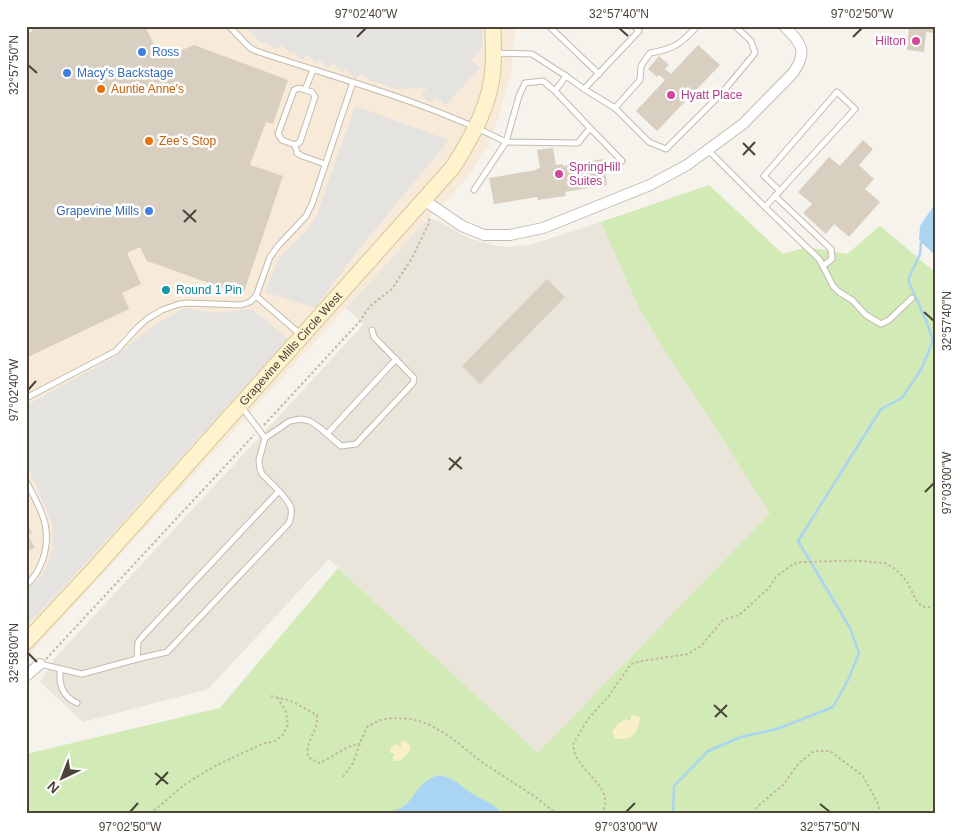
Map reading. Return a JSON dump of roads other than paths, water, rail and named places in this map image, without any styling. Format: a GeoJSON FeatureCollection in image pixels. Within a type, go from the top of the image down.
{"type":"FeatureCollection","features":[{"type":"Feature","properties":{"kind":"street","name":"Grapevine Mills Circle West"},"geometry":{"type":"LineString","coordinates":[[26,642],[302,336],[430,203],[476,127],[490,86],[493,67],[492,26]]}},
{"type":"Feature","properties":{"kind":"street"},"geometry":{"type":"LineString","coordinates":[[430,203],[462,226],[484,235],[510,235],[543,228],[650,184],[687,165],[743,124],[793,73],[799,64],[802,54],[800,44],[784,26]]}},
{"type":"Feature","properties":{"kind":"street"},"geometry":{"type":"LineString","coordinates":[[26,676],[42,665]]}},
{"type":"Feature","properties":{"kind":"lane"},"geometry":{"type":"LineString","coordinates":[[229,26],[249,47],[256,51],[353,82],[476,127],[506,142],[578,143],[590,128]]}},
{"type":"Feature","properties":{"kind":"lane"},"geometry":{"type":"LineString","coordinates":[[549,26],[599,74]]}},
{"type":"Feature","properties":{"kind":"lane"},"geometry":{"type":"LineString","coordinates":[[584,90],[639,31],[634,26]]}},
{"type":"Feature","properties":{"kind":"lane"},"geometry":{"type":"LineString","coordinates":[[615,108],[640,80],[642,66],[650,52],[666,50],[683,42],[697,26]]}},
{"type":"Feature","properties":{"kind":"lane"},"geometry":{"type":"LineString","coordinates":[[493,52],[532,54],[584,90],[615,108],[649,142],[666,149],[722,93],[755,53],[752,41],[735,26]]}},
{"type":"Feature","properties":{"kind":"lane"},"geometry":{"type":"LineString","coordinates":[[306,90],[313,70]]}},
{"type":"Feature","properties":{"kind":"lane"},"geometry":{"type":"LineString","coordinates":[[555,91],[566,76]]}},
{"type":"Feature","properties":{"kind":"lane"},"geometry":{"type":"LineString","coordinates":[[474,190],[506,142],[525,83],[543,80],[622,161]]}},
{"type":"Feature","properties":{"kind":"lane"},"geometry":{"type":"LineString","coordinates":[[26,398],[116,351],[138,327],[162,310],[179,304],[198,302],[216,305],[241,305],[250,302],[256,296],[270,257],[306,216],[326,164],[353,82]]}},
{"type":"Feature","properties":{"kind":"lane"},"geometry":{"type":"LineString","coordinates":[[299,88],[312,92],[315,97],[300,142],[295,145],[282,140],[278,134],[294,90],[299,88]]}},
{"type":"Feature","properties":{"kind":"lane"},"geometry":{"type":"LineString","coordinates":[[765,207],[780,191],[855,109],[837,92],[764,176],[780,191]]}},
{"type":"Feature","properties":{"kind":"lane"},"geometry":{"type":"LineString","coordinates":[[295,145],[296,153],[326,164]]}},
{"type":"Feature","properties":{"kind":"lane"},"geometry":{"type":"LineString","coordinates":[[707,150],[819,259],[832,286],[852,300],[866,315],[881,324],[889,320],[912,298]]}},
{"type":"Feature","properties":{"kind":"lane"},"geometry":{"type":"LineString","coordinates":[[775,196],[831,249],[832,259],[823,266]]}},
{"type":"Feature","properties":{"kind":"lane"},"geometry":{"type":"LineString","coordinates":[[256,296],[302,336]]}},
{"type":"Feature","properties":{"kind":"lane"},"geometry":{"type":"LineString","coordinates":[[42,665],[82,674],[167,652],[288,523],[292,515],[290,504],[262,474],[260,469],[259,460],[265,438],[290,421],[302,419],[310,421],[341,446],[356,444],[413,383],[414,378],[374,337],[372,330]]}},
{"type":"Feature","properties":{"kind":"lane"},"geometry":{"type":"LineString","coordinates":[[327,434],[396,360]]}},
{"type":"Feature","properties":{"kind":"lane"},"geometry":{"type":"LineString","coordinates":[[240,406],[265,438]]}},
{"type":"Feature","properties":{"kind":"lane"},"geometry":{"type":"LineString","coordinates":[[26,481],[46,526],[48,536],[39,568],[26,585]]}},
{"type":"Feature","properties":{"kind":"lane"},"geometry":{"type":"LineString","coordinates":[[137,659],[138,642],[143,636],[278,491]]}},
{"type":"Feature","properties":{"kind":"lane"},"geometry":{"type":"LineString","coordinates":[[60,670],[59,683],[62,690],[77,703]]}},
{"type":"Feature","properties":{"kind":"water"},"geometry":{"type":"Polygon","coordinates":[[[935,204],[935,255],[919,240],[920,226],[935,204]]]}},
{"type":"Feature","properties":{"kind":"water"},"geometry":{"type":"Polygon","coordinates":[[[440,775],[455,781],[503,814],[384,814],[403,807],[426,781],[440,775]]]}},
{"type":"Feature","properties":{"kind":"waterway"},"geometry":{"type":"LineString","coordinates":[[673,814],[674,786],[708,751],[741,737],[777,729],[833,707],[848,680],[859,653],[850,628],[798,541],[881,409],[902,398],[922,368],[933,340],[908,280],[920,254],[921,243],[924,242]]}},
{"type":"Feature","properties":{"kind":"place","name":"Hilton"},"geometry":{"type":"Point","coordinates":[916,41]}},
{"type":"Feature","properties":{"kind":"place","name":"Ross"},"geometry":{"type":"Point","coordinates":[142,52]}},
{"type":"Feature","properties":{"kind":"place","name":"Macy's Backstage"},"geometry":{"type":"Point","coordinates":[67,73]}},
{"type":"Feature","properties":{"kind":"place","name":"Auntie Anne's"},"geometry":{"type":"Point","coordinates":[101,89]}},
{"type":"Feature","properties":{"kind":"place","name":"Hyatt Place"},"geometry":{"type":"Point","coordinates":[671,95]}},
{"type":"Feature","properties":{"kind":"place","name":"Zee’s Stop"},"geometry":{"type":"Point","coordinates":[149,141]}},
{"type":"Feature","properties":{"kind":"place","name":"SpringHill Suites"},"geometry":{"type":"Point","coordinates":[559,174]}},
{"type":"Feature","properties":{"kind":"place","name":"Grapevine Mills"},"geometry":{"type":"Point","coordinates":[149,211]}},
{"type":"Feature","properties":{"kind":"place","name":"Round 1 Pin"},"geometry":{"type":"Point","coordinates":[166,290]}}]}
